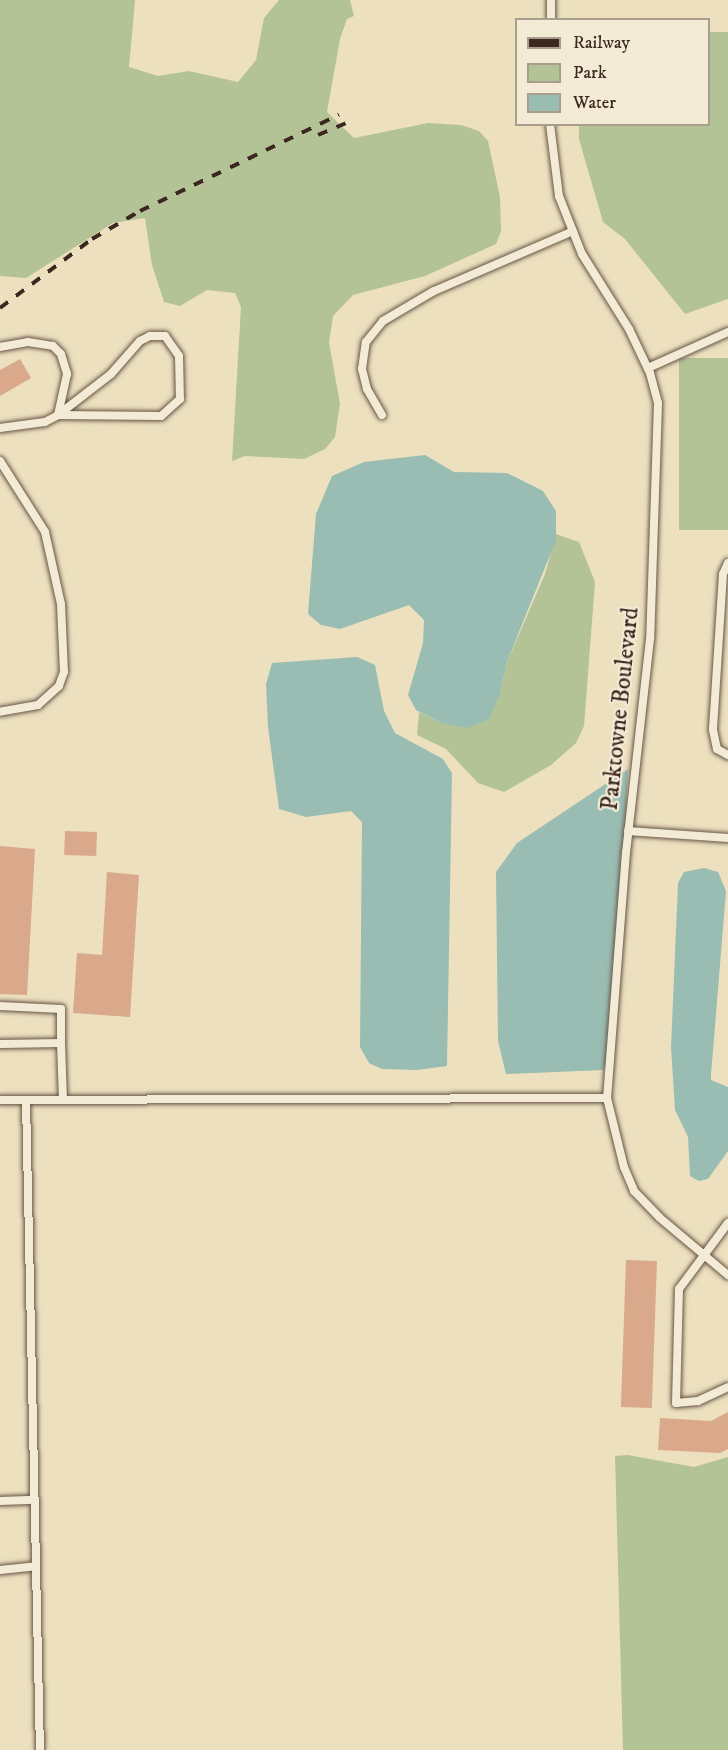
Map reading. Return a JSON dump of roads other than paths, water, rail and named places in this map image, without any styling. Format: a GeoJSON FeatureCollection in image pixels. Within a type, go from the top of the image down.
{"type":"FeatureCollection","features":[{"type":"Feature","properties":{"kind":"lane"},"geometry":{"type":"LineString","coordinates":[[551,0],[551,18]]}},
{"type":"Feature","properties":{"kind":"lane","name":"Parktowne Boulevard"},"geometry":{"type":"LineString","coordinates":[[550,126],[559,196],[582,254],[648,368],[658,403],[656,518],[650,639],[628,831],[607,1098],[624,1167],[634,1191],[728,1275]]}},
{"type":"Feature","properties":{"kind":"lane"},"geometry":{"type":"LineString","coordinates":[[382,415],[367,389],[362,369],[366,342],[383,321],[434,291],[573,231]]}},
{"type":"Feature","properties":{"kind":"lane"},"geometry":{"type":"LineString","coordinates":[[648,368],[728,332]]}},
{"type":"Feature","properties":{"kind":"lane"},"geometry":{"type":"LineString","coordinates":[[0,428],[45,422],[58,415],[111,374],[140,341],[150,336],[165,336],[179,356],[180,399],[161,416],[58,415]]}},
{"type":"Feature","properties":{"kind":"lane"},"geometry":{"type":"LineString","coordinates":[[0,347],[28,342],[53,346],[61,354],[67,374],[58,415]]}},
{"type":"Feature","properties":{"kind":"lane"},"geometry":{"type":"LineString","coordinates":[[0,461],[45,532],[61,604],[64,672],[59,686],[44,701],[19,711],[0,712]]}},
{"type":"Feature","properties":{"kind":"lane"},"geometry":{"type":"LineString","coordinates":[[728,563],[723,574],[713,730],[717,749],[728,755]]}},
{"type":"Feature","properties":{"kind":"lane"},"geometry":{"type":"LineString","coordinates":[[628,831],[728,838]]}},
{"type":"Feature","properties":{"kind":"lane"},"geometry":{"type":"LineString","coordinates":[[0,1006],[61,1009],[63,1100]]}},
{"type":"Feature","properties":{"kind":"lane"},"geometry":{"type":"LineString","coordinates":[[0,1044],[61,1043]]}},
{"type":"Feature","properties":{"kind":"lane"},"geometry":{"type":"LineString","coordinates":[[0,1100],[607,1098]]}},
{"type":"Feature","properties":{"kind":"lane"},"geometry":{"type":"LineString","coordinates":[[26,1100],[40,1750]]}},
{"type":"Feature","properties":{"kind":"lane"},"geometry":{"type":"LineString","coordinates":[[728,1223],[703,1254],[680,1289],[676,1403],[699,1401],[728,1387]]}},
{"type":"Feature","properties":{"kind":"lane"},"geometry":{"type":"LineString","coordinates":[[0,1501],[35,1500]]}},
{"type":"Feature","properties":{"kind":"lane"},"geometry":{"type":"LineString","coordinates":[[0,1570],[36,1566]]}},
{"type":"Feature","properties":{"kind":"water"},"geometry":{"type":"Polygon","coordinates":[[[425,455],[454,472],[507,473],[543,491],[556,511],[556,540],[507,662],[500,694],[489,719],[468,728],[441,723],[416,710],[408,695],[423,643],[424,620],[409,605],[340,629],[321,625],[308,614],[316,514],[332,476],[364,462],[425,455]]]}},
{"type":"Feature","properties":{"kind":"water"},"geometry":{"type":"Polygon","coordinates":[[[357,657],[375,665],[384,711],[395,733],[443,759],[452,773],[447,1066],[417,1070],[382,1069],[369,1063],[360,1047],[362,822],[351,811],[306,817],[279,809],[268,727],[266,684],[272,663],[357,657]]]}},
{"type":"Feature","properties":{"kind":"water"},"geometry":{"type":"Polygon","coordinates":[[[628,769],[613,1051],[603,1070],[506,1074],[498,1041],[496,872],[517,843],[628,769]]]}},
{"type":"Feature","properties":{"kind":"water"},"geometry":{"type":"Polygon","coordinates":[[[704,868],[718,872],[726,891],[711,1080],[728,1087],[728,1151],[708,1179],[699,1181],[690,1176],[688,1137],[675,1110],[671,1047],[678,883],[684,872],[704,868]]]}},
{"type":"Feature","properties":{"kind":"railway"},"geometry":{"type":"LineString","coordinates":[[0,308],[92,239],[140,211],[339,115]]}},
{"type":"Feature","properties":{"kind":"railway"},"geometry":{"type":"LineString","coordinates":[[318,135],[346,123]]}}]}
